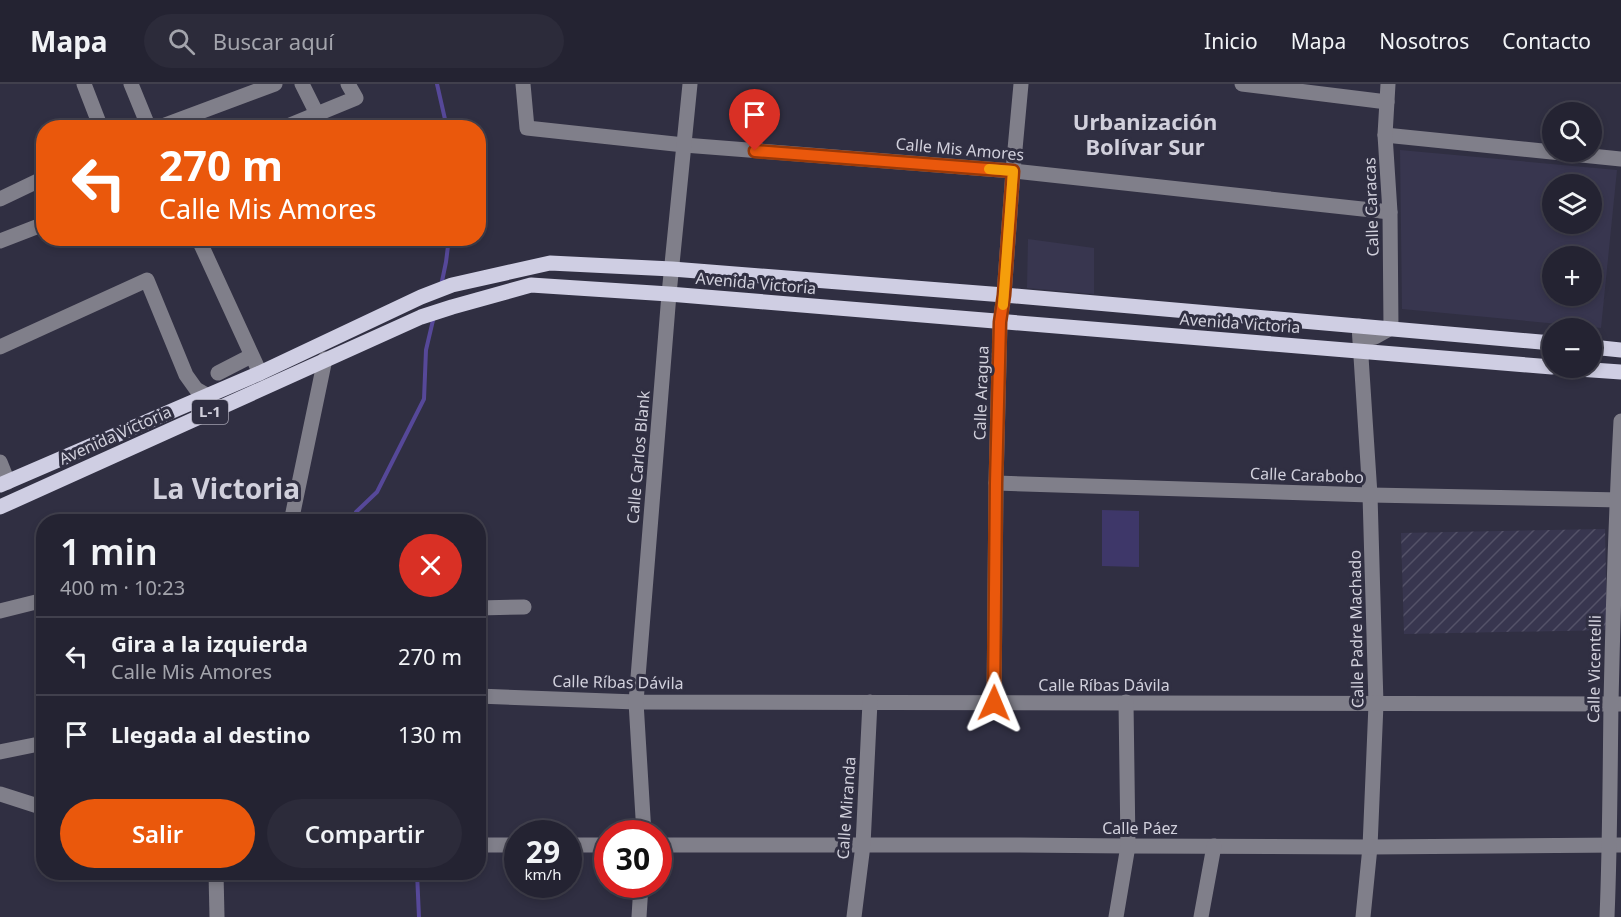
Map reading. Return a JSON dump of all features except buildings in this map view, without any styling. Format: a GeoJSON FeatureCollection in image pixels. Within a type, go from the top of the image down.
{"type":"FeatureCollection","features":[{"type":"Feature","properties":{"kind":"main road","name":"Avenida Victoria"},"geometry":{"type":"LineString","coordinates":[[4,484],[260,373],[422,297],[452,285],[550,263],[672,269],[1004,295],[1360,338],[1542,365]]}},
{"type":"Feature","properties":{"kind":"main road","name":"Avenida Victoria"},"geometry":{"type":"LineString","coordinates":[[0,507],[421,317],[531,285],[669,294],[1000,322],[1360,338],[1391,328],[1542,342]]}},
{"type":"Feature","properties":{"kind":"main road"},"geometry":{"type":"LineString","coordinates":[[1602,348],[1621,350]]}},
{"type":"Feature","properties":{"kind":"main road"},"geometry":{"type":"LineString","coordinates":[[1602,371],[1621,372]]}},
{"type":"Feature","properties":{"kind":"street"},"geometry":{"type":"LineString","coordinates":[[84,84],[98,120]]}},
{"type":"Feature","properties":{"kind":"street"},"geometry":{"type":"LineString","coordinates":[[131,84],[146,120]]}},
{"type":"Feature","properties":{"kind":"street"},"geometry":{"type":"LineString","coordinates":[[178,120],[275,84]]}},
{"type":"Feature","properties":{"kind":"street"},"geometry":{"type":"LineString","coordinates":[[302,84],[317,114]]}},
{"type":"Feature","properties":{"kind":"street"},"geometry":{"type":"LineString","coordinates":[[302,120],[356,98],[348,84]]}},
{"type":"Feature","properties":{"kind":"street","name":"Calle Mis Amores"},"geometry":{"type":"LineString","coordinates":[[523,84],[527,128],[684,145],[1013,171],[1390,212]]}},
{"type":"Feature","properties":{"kind":"street","name":"Calle Carlos Blank"},"geometry":{"type":"LineString","coordinates":[[643,820],[636,702],[669,294],[690,84]]}},
{"type":"Feature","properties":{"kind":"street","name":"Calle Aragua"},"geometry":{"type":"LineString","coordinates":[[994,703],[1000,322],[1021,84]]}},
{"type":"Feature","properties":{"kind":"street"},"geometry":{"type":"LineString","coordinates":[[1242,84],[1387,102]]}},
{"type":"Feature","properties":{"kind":"street","name":"Calle Caracas"},"geometry":{"type":"LineString","coordinates":[[1388,84],[1385,135],[1390,212],[1391,328]]}},
{"type":"Feature","properties":{"kind":"street"},"geometry":{"type":"LineString","coordinates":[[1385,135],[1621,159]]}},
{"type":"Feature","properties":{"kind":"street"},"geometry":{"type":"LineString","coordinates":[[0,199],[36,182]]}},
{"type":"Feature","properties":{"kind":"street"},"geometry":{"type":"LineString","coordinates":[[0,241],[36,227]]}},
{"type":"Feature","properties":{"kind":"street"},"geometry":{"type":"LineString","coordinates":[[202,246],[260,373]]}},
{"type":"Feature","properties":{"kind":"street"},"geometry":{"type":"LineString","coordinates":[[0,347],[147,280],[186,375],[196,390],[208,396]]}},
{"type":"Feature","properties":{"kind":"street","name":"Calle Padre Machado"},"geometry":{"type":"LineString","coordinates":[[1360,338],[1370,495],[1376,704],[1370,847],[1363,917]]}},
{"type":"Feature","properties":{"kind":"street"},"geometry":{"type":"LineString","coordinates":[[218,373],[251,356]]}},
{"type":"Feature","properties":{"kind":"street"},"geometry":{"type":"LineString","coordinates":[[293,514],[325,359]]}},
{"type":"Feature","properties":{"kind":"street","name":"Calle Vicentelli"},"geometry":{"type":"LineString","coordinates":[[1607,917],[1616,845],[1621,421]]}},
{"type":"Feature","properties":{"kind":"street"},"geometry":{"type":"LineString","coordinates":[[0,462],[4,484]]}},
{"type":"Feature","properties":{"kind":"street","name":"Calle Carabobo"},"geometry":{"type":"LineString","coordinates":[[996,483],[1619,500]]}},
{"type":"Feature","properties":{"kind":"street"},"geometry":{"type":"LineString","coordinates":[[0,611],[36,602]]}},
{"type":"Feature","properties":{"kind":"street"},"geometry":{"type":"LineString","coordinates":[[486,608],[524,606]]}},
{"type":"Feature","properties":{"kind":"street","name":"Calle Ríbas Dávila"},"geometry":{"type":"LineString","coordinates":[[486,696],[636,702],[1616,704]]}},
{"type":"Feature","properties":{"kind":"street","name":"Calle Miranda"},"geometry":{"type":"LineString","coordinates":[[854,917],[863,845],[870,702]]}},
{"type":"Feature","properties":{"kind":"street"},"geometry":{"type":"LineString","coordinates":[[1116,917],[1128,846],[1126,702]]}},
{"type":"Feature","properties":{"kind":"street"},"geometry":{"type":"LineString","coordinates":[[0,752],[36,744]]}},
{"type":"Feature","properties":{"kind":"street"},"geometry":{"type":"LineString","coordinates":[[0,794],[36,805]]}},
{"type":"Feature","properties":{"kind":"street"},"geometry":{"type":"LineString","coordinates":[[486,845],[504,845]]}},
{"type":"Feature","properties":{"kind":"street","name":"Calle Páez"},"geometry":{"type":"LineString","coordinates":[[672,845],[1370,847],[1616,845]]}},
{"type":"Feature","properties":{"kind":"street"},"geometry":{"type":"LineString","coordinates":[[1202,917],[1214,846]]}},
{"type":"Feature","properties":{"kind":"street"},"geometry":{"type":"LineString","coordinates":[[216,880],[217,917]]}},
{"type":"Feature","properties":{"kind":"street"},"geometry":{"type":"LineString","coordinates":[[639,917],[641,898]]}},
{"type":"Feature","properties":{"kind":"shaded area"},"geometry":{"type":"Polygon","coordinates":[[[1400,150],[1617,170],[1602,318],[1542,318],[1542,322],[1402,309],[1400,150]]]}},
{"type":"Feature","properties":{"kind":"shaded area"},"geometry":{"type":"Polygon","coordinates":[[[1028,239],[1094,248],[1094,294],[1027,288],[1028,239]]]}},
{"type":"Feature","properties":{"kind":"shaded area"},"geometry":{"type":"Polygon","coordinates":[[[1102,510],[1139,511],[1139,567],[1102,566],[1102,510]]]}},
{"type":"Feature","properties":{"kind":"shaded area"},"geometry":{"type":"Polygon","coordinates":[[[1605,529],[1607,630],[1404,634],[1401,533],[1605,529]]]}},
{"type":"Feature","properties":{"kind":"waterway"},"geometry":{"type":"LineString","coordinates":[[437,84],[445,120]]}},
{"type":"Feature","properties":{"kind":"waterway"},"geometry":{"type":"LineString","coordinates":[[441,286],[448,246]]}},
{"type":"Feature","properties":{"kind":"waterway"},"geometry":{"type":"LineString","coordinates":[[355,514],[377,492],[424,399],[426,350],[434,316]]}},
{"type":"Feature","properties":{"kind":"waterway"},"geometry":{"type":"LineString","coordinates":[[417,880],[419,917]]}},
{"type":"Feature","properties":{"kind":"slow traffic"},"geometry":{"type":"LineString","coordinates":[[989,169],[1013,171],[1003,305]]}},
{"type":"Feature","properties":{"kind":"district","name":"Urbanización Bolívar Sur"},"geometry":{"type":"Point","coordinates":[1145,134]}},
{"type":"Feature","properties":{"kind":"district","name":"La Victoria"},"geometry":{"type":"Point","coordinates":[226,489]}},
{"type":"Feature","properties":{"kind":"route"},"geometry":{"type":"LineString","coordinates":[[755,151],[1013,171],[1000,322],[994,703]]}}]}
